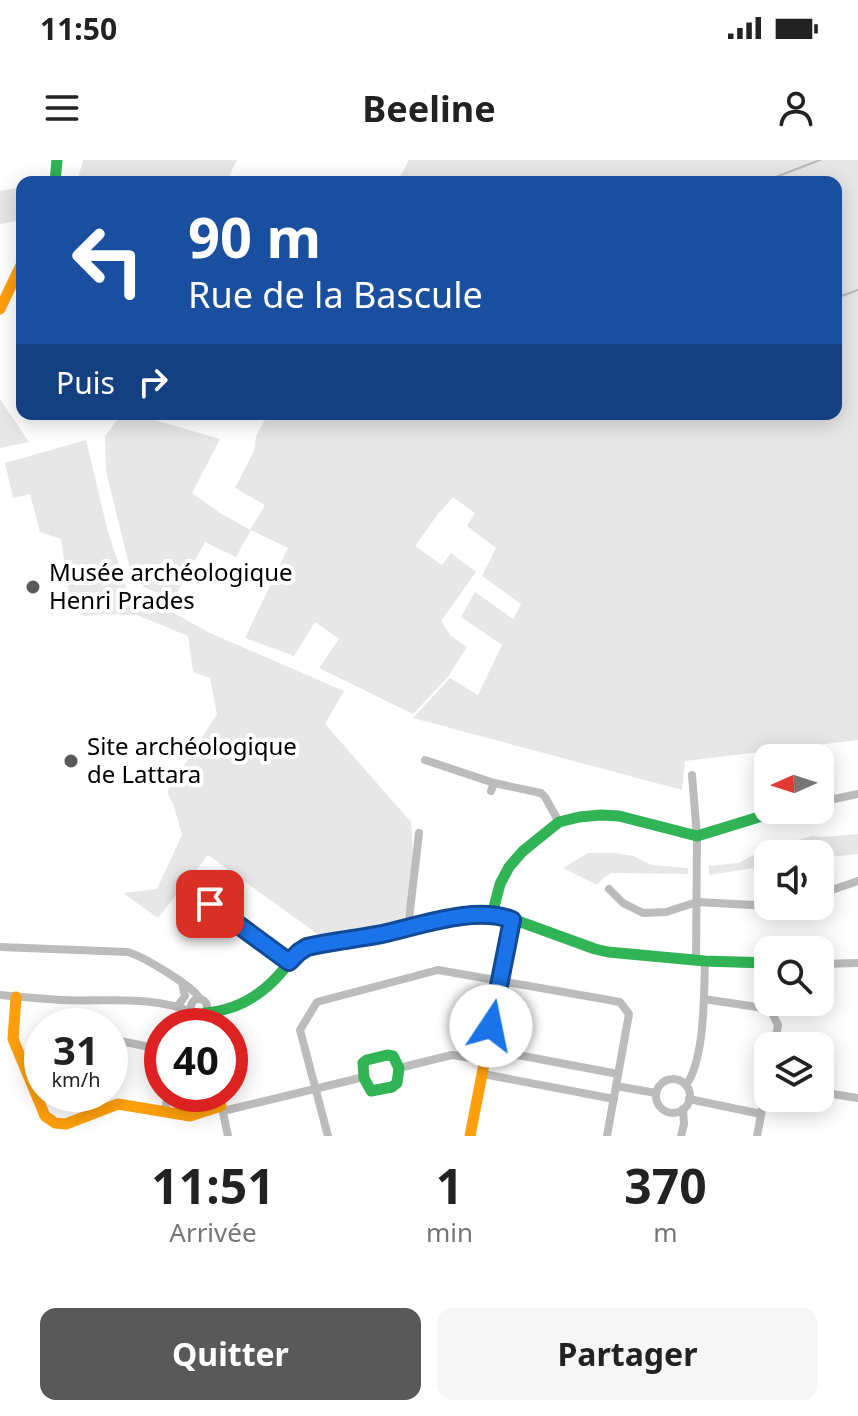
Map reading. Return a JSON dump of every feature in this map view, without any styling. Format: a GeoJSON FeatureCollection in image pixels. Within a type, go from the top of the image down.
{"type":"FeatureCollection","features":[{"type":"Feature","properties":{"kind":"street"},"geometry":{"type":"LineString","coordinates":[[0,309],[16,276]]}},
{"type":"Feature","properties":{"kind":"street"},"geometry":{"type":"LineString","coordinates":[[425,760],[493,787],[541,793],[559,822]]}},
{"type":"Feature","properties":{"kind":"street"},"geometry":{"type":"LineString","coordinates":[[686,1085],[693,1076],[704,999],[692,775]]}},
{"type":"Feature","properties":{"kind":"street"},"geometry":{"type":"LineString","coordinates":[[834,799],[858,794]]}},
{"type":"Feature","properties":{"kind":"street"},"geometry":{"type":"LineString","coordinates":[[492,915],[500,884],[509,867],[523,851],[559,822],[579,817],[619,816],[697,836],[754,819]]}},
{"type":"Feature","properties":{"kind":"street"},"geometry":{"type":"LineString","coordinates":[[410,927],[419,833]]}},
{"type":"Feature","properties":{"kind":"street"},"geometry":{"type":"LineString","coordinates":[[834,889],[858,881]]}},
{"type":"Feature","properties":{"kind":"street"},"geometry":{"type":"LineString","coordinates":[[609,889],[623,903],[643,913],[666,912],[697,902],[754,905]]}},
{"type":"Feature","properties":{"kind":"street"},"geometry":{"type":"LineString","coordinates":[[210,904],[289,962]]}},
{"type":"Feature","properties":{"kind":"street"},"geometry":{"type":"LineString","coordinates":[[230,1008],[269,985],[307,947],[461,917],[492,915],[595,949],[635,956],[754,963]]}},
{"type":"Feature","properties":{"kind":"street"},"geometry":{"type":"LineString","coordinates":[[470,1136],[512,920]]}},
{"type":"Feature","properties":{"kind":"street"},"geometry":{"type":"LineString","coordinates":[[0,947],[128,952],[143,958],[196,992],[198,1008],[126,1000],[62,1000],[0,995]]}},
{"type":"Feature","properties":{"kind":"street"},"geometry":{"type":"LineString","coordinates":[[834,964],[858,963]]}},
{"type":"Feature","properties":{"kind":"street"},"geometry":{"type":"LineString","coordinates":[[328,1136],[300,1030],[317,1002],[438,970],[620,1002],[629,1014],[607,1136]]}},
{"type":"Feature","properties":{"kind":"street"},"geometry":{"type":"LineString","coordinates":[[179,1007],[185,996],[182,983]]}},
{"type":"Feature","properties":{"kind":"street"},"geometry":{"type":"LineString","coordinates":[[16,997],[13,1039],[45,1116],[55,1123],[66,1124],[118,1104],[144,1108]]}},
{"type":"Feature","properties":{"kind":"street"},"geometry":{"type":"LineString","coordinates":[[704,999],[770,1009],[778,1025],[777,1032]]}},
{"type":"Feature","properties":{"kind":"street"},"geometry":{"type":"LineString","coordinates":[[399,1068],[452,1055],[485,1054],[618,1074]]}},
{"type":"Feature","properties":{"kind":"street"},"geometry":{"type":"LineString","coordinates":[[391,1055],[399,1068],[397,1083],[392,1087],[371,1091],[364,1077],[363,1063],[367,1060],[391,1055]]}},
{"type":"Feature","properties":{"kind":"street"},"geometry":{"type":"LineString","coordinates":[[483,1074],[614,1099]]}},
{"type":"Feature","properties":{"kind":"street"},"geometry":{"type":"LineString","coordinates":[[248,1100],[364,1077]]}},
{"type":"Feature","properties":{"kind":"street"},"geometry":{"type":"LineString","coordinates":[[681,1136],[688,1090],[676,1079],[666,1081],[656,1093],[658,1105],[672,1113],[683,1109]]}},
{"type":"Feature","properties":{"kind":"street"},"geometry":{"type":"LineString","coordinates":[[616,1086],[656,1093]]}},
{"type":"Feature","properties":{"kind":"street"},"geometry":{"type":"LineString","coordinates":[[834,1094],[858,1098]]}},
{"type":"Feature","properties":{"kind":"street"},"geometry":{"type":"LineString","coordinates":[[689,1099],[761,1114],[757,1136]]}},
{"type":"Feature","properties":{"kind":"street"},"geometry":{"type":"LineString","coordinates":[[165,1112],[190,1116],[200,1112]]}},
{"type":"Feature","properties":{"kind":"street"},"geometry":{"type":"LineString","coordinates":[[223,1112],[228,1136]]}},
{"type":"Feature","properties":{"kind":"shaded area"},"geometry":{"type":"Polygon","coordinates":[[[83,160],[237,160],[229,176],[79,176],[83,160]]]}},
{"type":"Feature","properties":{"kind":"shaded area"},"geometry":{"type":"Polygon","coordinates":[[[409,160],[858,160],[858,740],[825,744],[754,744],[754,753],[685,761],[682,790],[413,718],[450,678],[478,695],[502,645],[461,617],[475,592],[513,619],[521,604],[482,576],[496,548],[467,526],[475,513],[453,497],[415,546],[442,565],[451,553],[476,572],[441,621],[451,636],[467,647],[448,677],[413,714],[319,668],[339,639],[315,622],[294,656],[245,638],[288,548],[251,530],[236,557],[205,542],[173,600],[144,587],[131,573],[106,471],[105,436],[117,420],[155,420],[220,439],[192,493],[250,530],[265,505],[235,488],[254,451],[256,436],[265,420],[842,420],[842,176],[400,176],[409,160]]]}},
{"type":"Feature","properties":{"kind":"shaded area"},"geometry":{"type":"Polygon","coordinates":[[[16,188],[16,221],[0,224],[0,191],[16,188]]]}},
{"type":"Feature","properties":{"kind":"shaded area"},"geometry":{"type":"Polygon","coordinates":[[[0,399],[29,442],[0,448],[0,399]]]}},
{"type":"Feature","properties":{"kind":"shaded area"},"geometry":{"type":"Polygon","coordinates":[[[86,440],[107,528],[127,591],[210,633],[344,691],[325,724],[411,822],[412,872],[403,921],[361,933],[323,938],[208,855],[158,918],[123,893],[157,889],[182,835],[167,792],[217,714],[210,678],[193,672],[188,636],[137,615],[85,616],[71,609],[61,539],[40,532],[30,494],[13,498],[5,463],[86,440]]]}},
{"type":"Feature","properties":{"kind":"shaded area"},"geometry":{"type":"Polygon","coordinates":[[[858,834],[858,854],[834,857],[834,840],[798,840],[858,834]]]}},
{"type":"Feature","properties":{"kind":"shaded area"},"geometry":{"type":"Polygon","coordinates":[[[588,853],[633,856],[652,865],[688,868],[688,874],[612,873],[597,885],[563,868],[588,853]]]}},
{"type":"Feature","properties":{"kind":"shaded area"},"geometry":{"type":"Polygon","coordinates":[[[754,855],[754,868],[709,875],[709,866],[738,863],[754,855]]]}},
{"type":"Feature","properties":{"kind":"waterway"},"geometry":{"type":"LineString","coordinates":[[779,176],[820,160]]}},
{"type":"Feature","properties":{"kind":"waterway"},"geometry":{"type":"LineString","coordinates":[[842,296],[858,290]]}},
{"type":"Feature","properties":{"kind":"traffic: fast"},"geometry":{"type":"LineString","coordinates":[[56,176],[57,160]]}},
{"type":"Feature","properties":{"kind":"traffic: fast"},"geometry":{"type":"LineString","coordinates":[[492,915],[500,884],[509,867],[523,851],[559,822],[579,817],[619,816],[697,836],[754,819]]}},
{"type":"Feature","properties":{"kind":"traffic: fast"},"geometry":{"type":"LineString","coordinates":[[228,1008],[256,995],[307,947],[457,917],[504,916],[608,952],[754,963]]}},
{"type":"Feature","properties":{"kind":"traffic: fast"},"geometry":{"type":"LineString","coordinates":[[387,1055],[393,1056],[399,1068],[397,1083],[371,1091],[364,1078],[363,1063],[387,1055]]}},
{"type":"Feature","properties":{"kind":"traffic: slow"},"geometry":{"type":"LineString","coordinates":[[0,309],[16,276]]}},
{"type":"Feature","properties":{"kind":"traffic: slow"},"geometry":{"type":"LineString","coordinates":[[470,1136],[512,920]]}},
{"type":"Feature","properties":{"kind":"traffic: slow"},"geometry":{"type":"LineString","coordinates":[[16,997],[13,1039],[45,1116],[55,1123],[66,1124],[118,1104],[144,1108]]}},
{"type":"Feature","properties":{"kind":"traffic: slow"},"geometry":{"type":"LineString","coordinates":[[166,1112],[190,1116],[202,1112]]}},
{"type":"Feature","properties":{"kind":"place","name":"Musée archéologique Henri Prades"},"geometry":{"type":"Point","coordinates":[33,587]}},
{"type":"Feature","properties":{"kind":"place","name":"Site archéologique de Lattara"},"geometry":{"type":"Point","coordinates":[71,761]}},
{"type":"Feature","properties":{"kind":"route"},"geometry":{"type":"LineString","coordinates":[[210,904],[289,962],[307,947],[461,917],[504,916],[512,920],[491,1026]]}}]}
